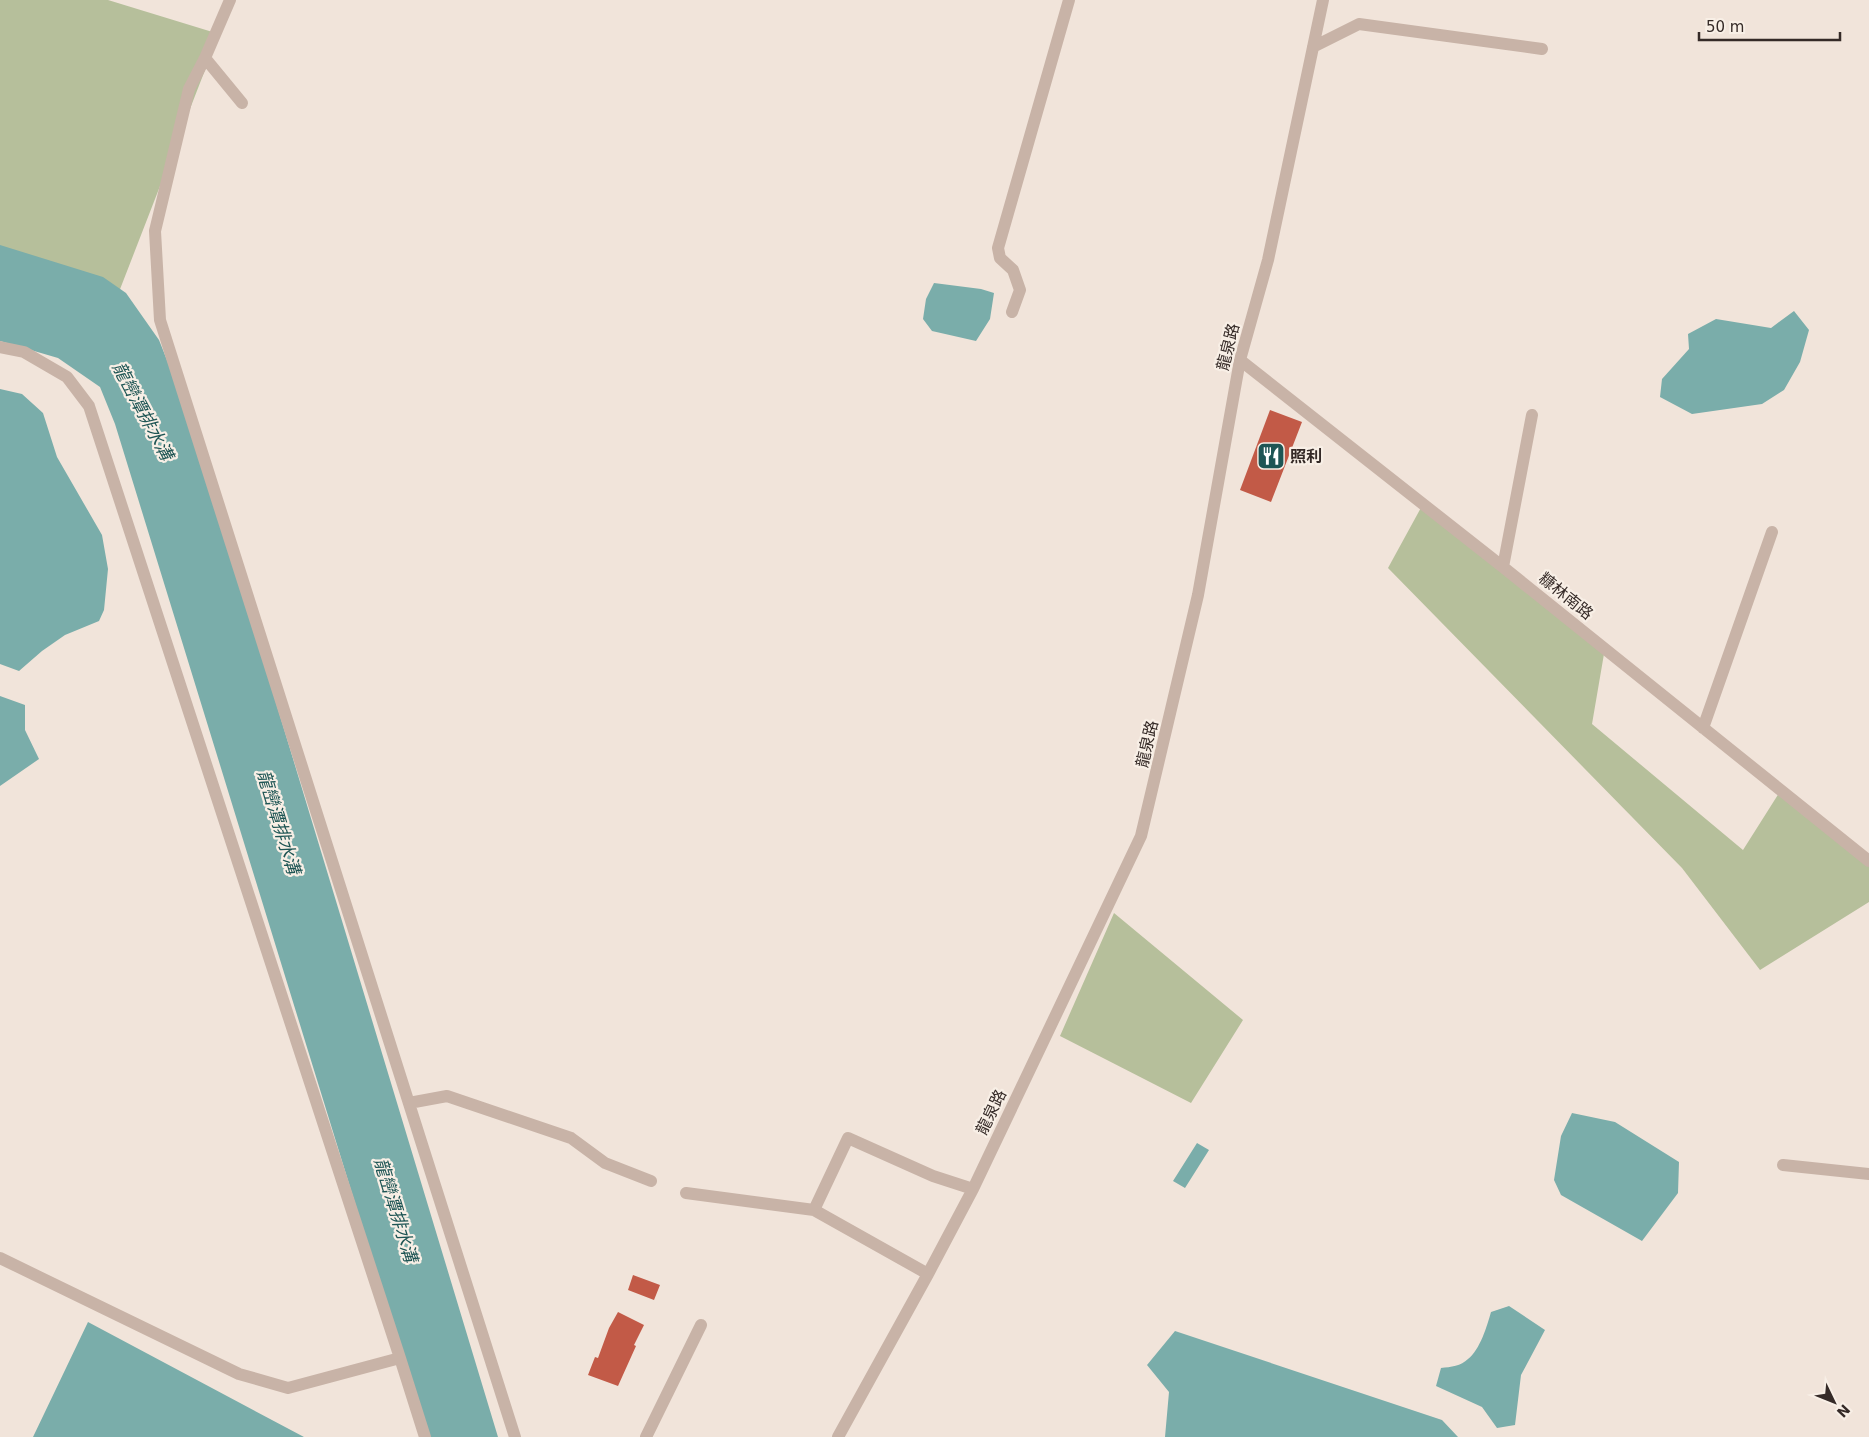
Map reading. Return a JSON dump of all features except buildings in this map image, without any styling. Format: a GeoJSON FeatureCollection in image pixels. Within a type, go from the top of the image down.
{"type":"FeatureCollection","features":[{"type":"Feature","properties":{"kind":"street"},"geometry":{"type":"LineString","coordinates":[[230,0],[205,58],[189,89],[155,231],[160,320],[515,1437]]}},
{"type":"Feature","properties":{"kind":"street"},"geometry":{"type":"LineString","coordinates":[[1012,312],[1020,290],[1013,270],[1000,258],[998,248],[1069,0]]}},
{"type":"Feature","properties":{"kind":"street","name":"龍泉路"},"geometry":{"type":"LineString","coordinates":[[838,1437],[973,1189],[1141,836],[1198,595],[1240,360],[1268,260],[1323,0]]}},
{"type":"Feature","properties":{"kind":"street"},"geometry":{"type":"LineString","coordinates":[[1313,46],[1359,24],[1542,49]]}},
{"type":"Feature","properties":{"kind":"street"},"geometry":{"type":"LineString","coordinates":[[205,58],[242,102]]}},
{"type":"Feature","properties":{"kind":"street"},"geometry":{"type":"LineString","coordinates":[[0,347],[24,352],[66,377],[89,406],[425,1437]]}},
{"type":"Feature","properties":{"kind":"street","name":"糠林南路"},"geometry":{"type":"LineString","coordinates":[[1240,360],[1503,567],[1869,861]]}},
{"type":"Feature","properties":{"kind":"street"},"geometry":{"type":"LineString","coordinates":[[1503,567],[1532,415]]}},
{"type":"Feature","properties":{"kind":"street"},"geometry":{"type":"LineString","coordinates":[[1703,728],[1772,532]]}},
{"type":"Feature","properties":{"kind":"street"},"geometry":{"type":"LineString","coordinates":[[409,1103],[447,1096],[571,1138],[605,1164],[651,1181]]}},
{"type":"Feature","properties":{"kind":"street"},"geometry":{"type":"LineString","coordinates":[[814,1210],[848,1138],[933,1176],[973,1189]]}},
{"type":"Feature","properties":{"kind":"street"},"geometry":{"type":"LineString","coordinates":[[1783,1165],[1869,1174]]}},
{"type":"Feature","properties":{"kind":"street"},"geometry":{"type":"LineString","coordinates":[[686,1193],[814,1210],[928,1274]]}},
{"type":"Feature","properties":{"kind":"street"},"geometry":{"type":"LineString","coordinates":[[0,1258],[239,1374],[288,1388],[400,1358]]}},
{"type":"Feature","properties":{"kind":"street"},"geometry":{"type":"LineString","coordinates":[[646,1437],[701,1325]]}},
{"type":"Feature","properties":{"kind":"green space"},"geometry":{"type":"Polygon","coordinates":[[[0,0],[108,0],[219,34],[117,297],[0,259],[0,0]]]}},
{"type":"Feature","properties":{"kind":"green space"},"geometry":{"type":"Polygon","coordinates":[[[1423,504],[1605,648],[1592,724],[1743,850],[1781,790],[1869,858],[1869,902],[1760,970],[1682,868],[1388,568],[1423,504]]]}},
{"type":"Feature","properties":{"kind":"green space"},"geometry":{"type":"Polygon","coordinates":[[[1114,913],[1243,1020],[1191,1103],[1060,1036],[1114,913]]]}},
{"type":"Feature","properties":{"kind":"water","name":"龍巒潭排水溝"},"geometry":{"type":"Polygon","coordinates":[[[0,245],[103,277],[126,293],[159,340],[190,418],[498,1437],[427,1437],[115,424],[100,387],[58,358],[0,341],[0,245]]]}},
{"type":"Feature","properties":{"kind":"water"},"geometry":{"type":"Polygon","coordinates":[[[934,283],[981,289],[994,293],[990,319],[976,341],[932,331],[923,319],[926,299],[934,283]]]}},
{"type":"Feature","properties":{"kind":"water"},"geometry":{"type":"Polygon","coordinates":[[[1794,311],[1809,330],[1800,362],[1784,390],[1762,404],[1692,414],[1660,397],[1662,379],[1689,349],[1688,334],[1716,319],[1771,328],[1794,311]]]}},
{"type":"Feature","properties":{"kind":"water"},"geometry":{"type":"Polygon","coordinates":[[[0,389],[22,394],[43,413],[57,457],[102,535],[108,569],[104,610],[99,621],[65,635],[42,651],[19,671],[0,664],[0,389]]]}},
{"type":"Feature","properties":{"kind":"water"},"geometry":{"type":"Polygon","coordinates":[[[0,696],[25,705],[25,730],[39,759],[0,786],[0,696]]]}},
{"type":"Feature","properties":{"kind":"water"},"geometry":{"type":"Polygon","coordinates":[[[1572,1113],[1615,1122],[1679,1162],[1678,1193],[1642,1241],[1561,1195],[1554,1180],[1561,1136],[1572,1113]]]}},
{"type":"Feature","properties":{"kind":"water"},"geometry":{"type":"Polygon","coordinates":[[[1197,1143],[1209,1150],[1185,1188],[1173,1181],[1197,1143]]]}},
{"type":"Feature","properties":{"kind":"water"},"geometry":{"type":"Polygon","coordinates":[[[1509,1306],[1545,1330],[1521,1375],[1515,1425],[1497,1428],[1482,1407],[1436,1386],[1441,1368],[1452,1367],[1462,1363],[1476,1350],[1491,1312],[1509,1306]]]}},
{"type":"Feature","properties":{"kind":"water"},"geometry":{"type":"Polygon","coordinates":[[[88,1322],[304,1437],[33,1437],[88,1322]]]}},
{"type":"Feature","properties":{"kind":"water"},"geometry":{"type":"Polygon","coordinates":[[[1175,1331],[1442,1420],[1458,1437],[1165,1437],[1169,1392],[1147,1365],[1175,1331]]]}},
{"type":"Feature","properties":{"kind":"place","name":"照利"},"geometry":{"type":"Point","coordinates":[1271,456]}}]}
